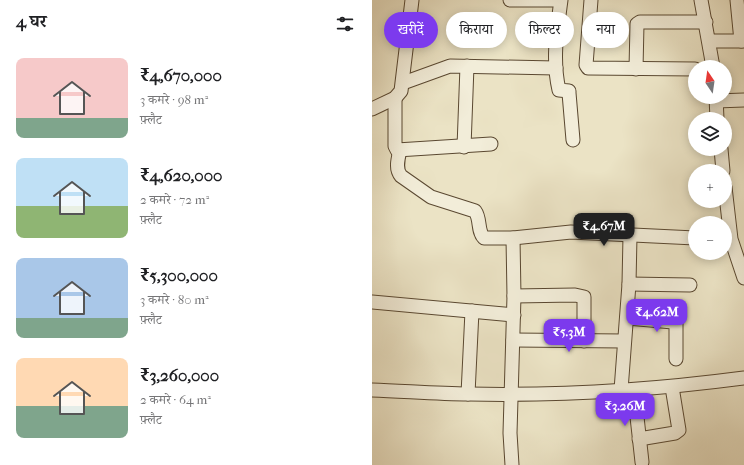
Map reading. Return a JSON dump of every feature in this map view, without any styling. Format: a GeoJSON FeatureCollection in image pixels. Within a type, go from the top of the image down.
{"type":"FeatureCollection","features":[{"type":"Feature","properties":{"kind":"street"},"geometry":{"type":"LineString","coordinates":[[372,109],[395,98],[400,93],[403,83],[412,0]]}},
{"type":"Feature","properties":{"kind":"street"},"geometry":{"type":"LineString","coordinates":[[510,0],[559,0],[555,50],[556,68],[559,90],[569,91],[570,93],[573,140]]}},
{"type":"Feature","properties":{"kind":"street"},"geometry":{"type":"LineString","coordinates":[[591,0],[586,65],[588,68],[688,69]]}},
{"type":"Feature","properties":{"kind":"street"},"geometry":{"type":"LineString","coordinates":[[701,0],[712,60]]}},
{"type":"Feature","properties":{"kind":"street"},"geometry":{"type":"LineString","coordinates":[[709,42],[743,41],[737,0]]}},
{"type":"Feature","properties":{"kind":"street"},"geometry":{"type":"LineString","coordinates":[[636,69],[637,24],[640,22],[706,22]]}},
{"type":"Feature","properties":{"kind":"street"},"geometry":{"type":"LineString","coordinates":[[403,83],[440,68],[450,66],[556,68]]}},
{"type":"Feature","properties":{"kind":"street"},"geometry":{"type":"LineString","coordinates":[[464,147],[467,66]]}},
{"type":"Feature","properties":{"kind":"street"},"geometry":{"type":"LineString","coordinates":[[395,98],[395,146],[400,150],[464,147],[491,144]]}},
{"type":"Feature","properties":{"kind":"street"},"geometry":{"type":"LineString","coordinates":[[732,100],[744,100]]}},
{"type":"Feature","properties":{"kind":"street"},"geometry":{"type":"LineString","coordinates":[[400,150],[397,166],[398,173],[431,197],[475,211],[478,217],[482,236],[513,238],[571,232],[688,238]]}},
{"type":"Feature","properties":{"kind":"street"},"geometry":{"type":"LineString","coordinates":[[630,236],[629,284],[624,341],[628,390],[639,439],[642,462]]}},
{"type":"Feature","properties":{"kind":"street"},"geometry":{"type":"LineString","coordinates":[[512,465],[510,433],[514,314],[513,238]]}},
{"type":"Feature","properties":{"kind":"street"},"geometry":{"type":"LineString","coordinates":[[732,246],[742,265],[744,278]]}},
{"type":"Feature","properties":{"kind":"street"},"geometry":{"type":"LineString","coordinates":[[629,284],[690,285]]}},
{"type":"Feature","properties":{"kind":"street"},"geometry":{"type":"LineString","coordinates":[[514,296],[575,295],[584,297],[584,341]]}},
{"type":"Feature","properties":{"kind":"street"},"geometry":{"type":"LineString","coordinates":[[372,302],[514,314]]}},
{"type":"Feature","properties":{"kind":"street"},"geometry":{"type":"LineString","coordinates":[[468,394],[472,311]]}},
{"type":"Feature","properties":{"kind":"street"},"geometry":{"type":"LineString","coordinates":[[627,318],[673,322],[676,324],[676,359]]}},
{"type":"Feature","properties":{"kind":"street"},"geometry":{"type":"LineString","coordinates":[[513,340],[624,341]]}},
{"type":"Feature","properties":{"kind":"street"},"geometry":{"type":"LineString","coordinates":[[372,390],[468,394],[512,394],[672,387],[744,378]]}},
{"type":"Feature","properties":{"kind":"street"},"geometry":{"type":"LineString","coordinates":[[639,439],[675,433],[679,430],[672,387]]}}]}
